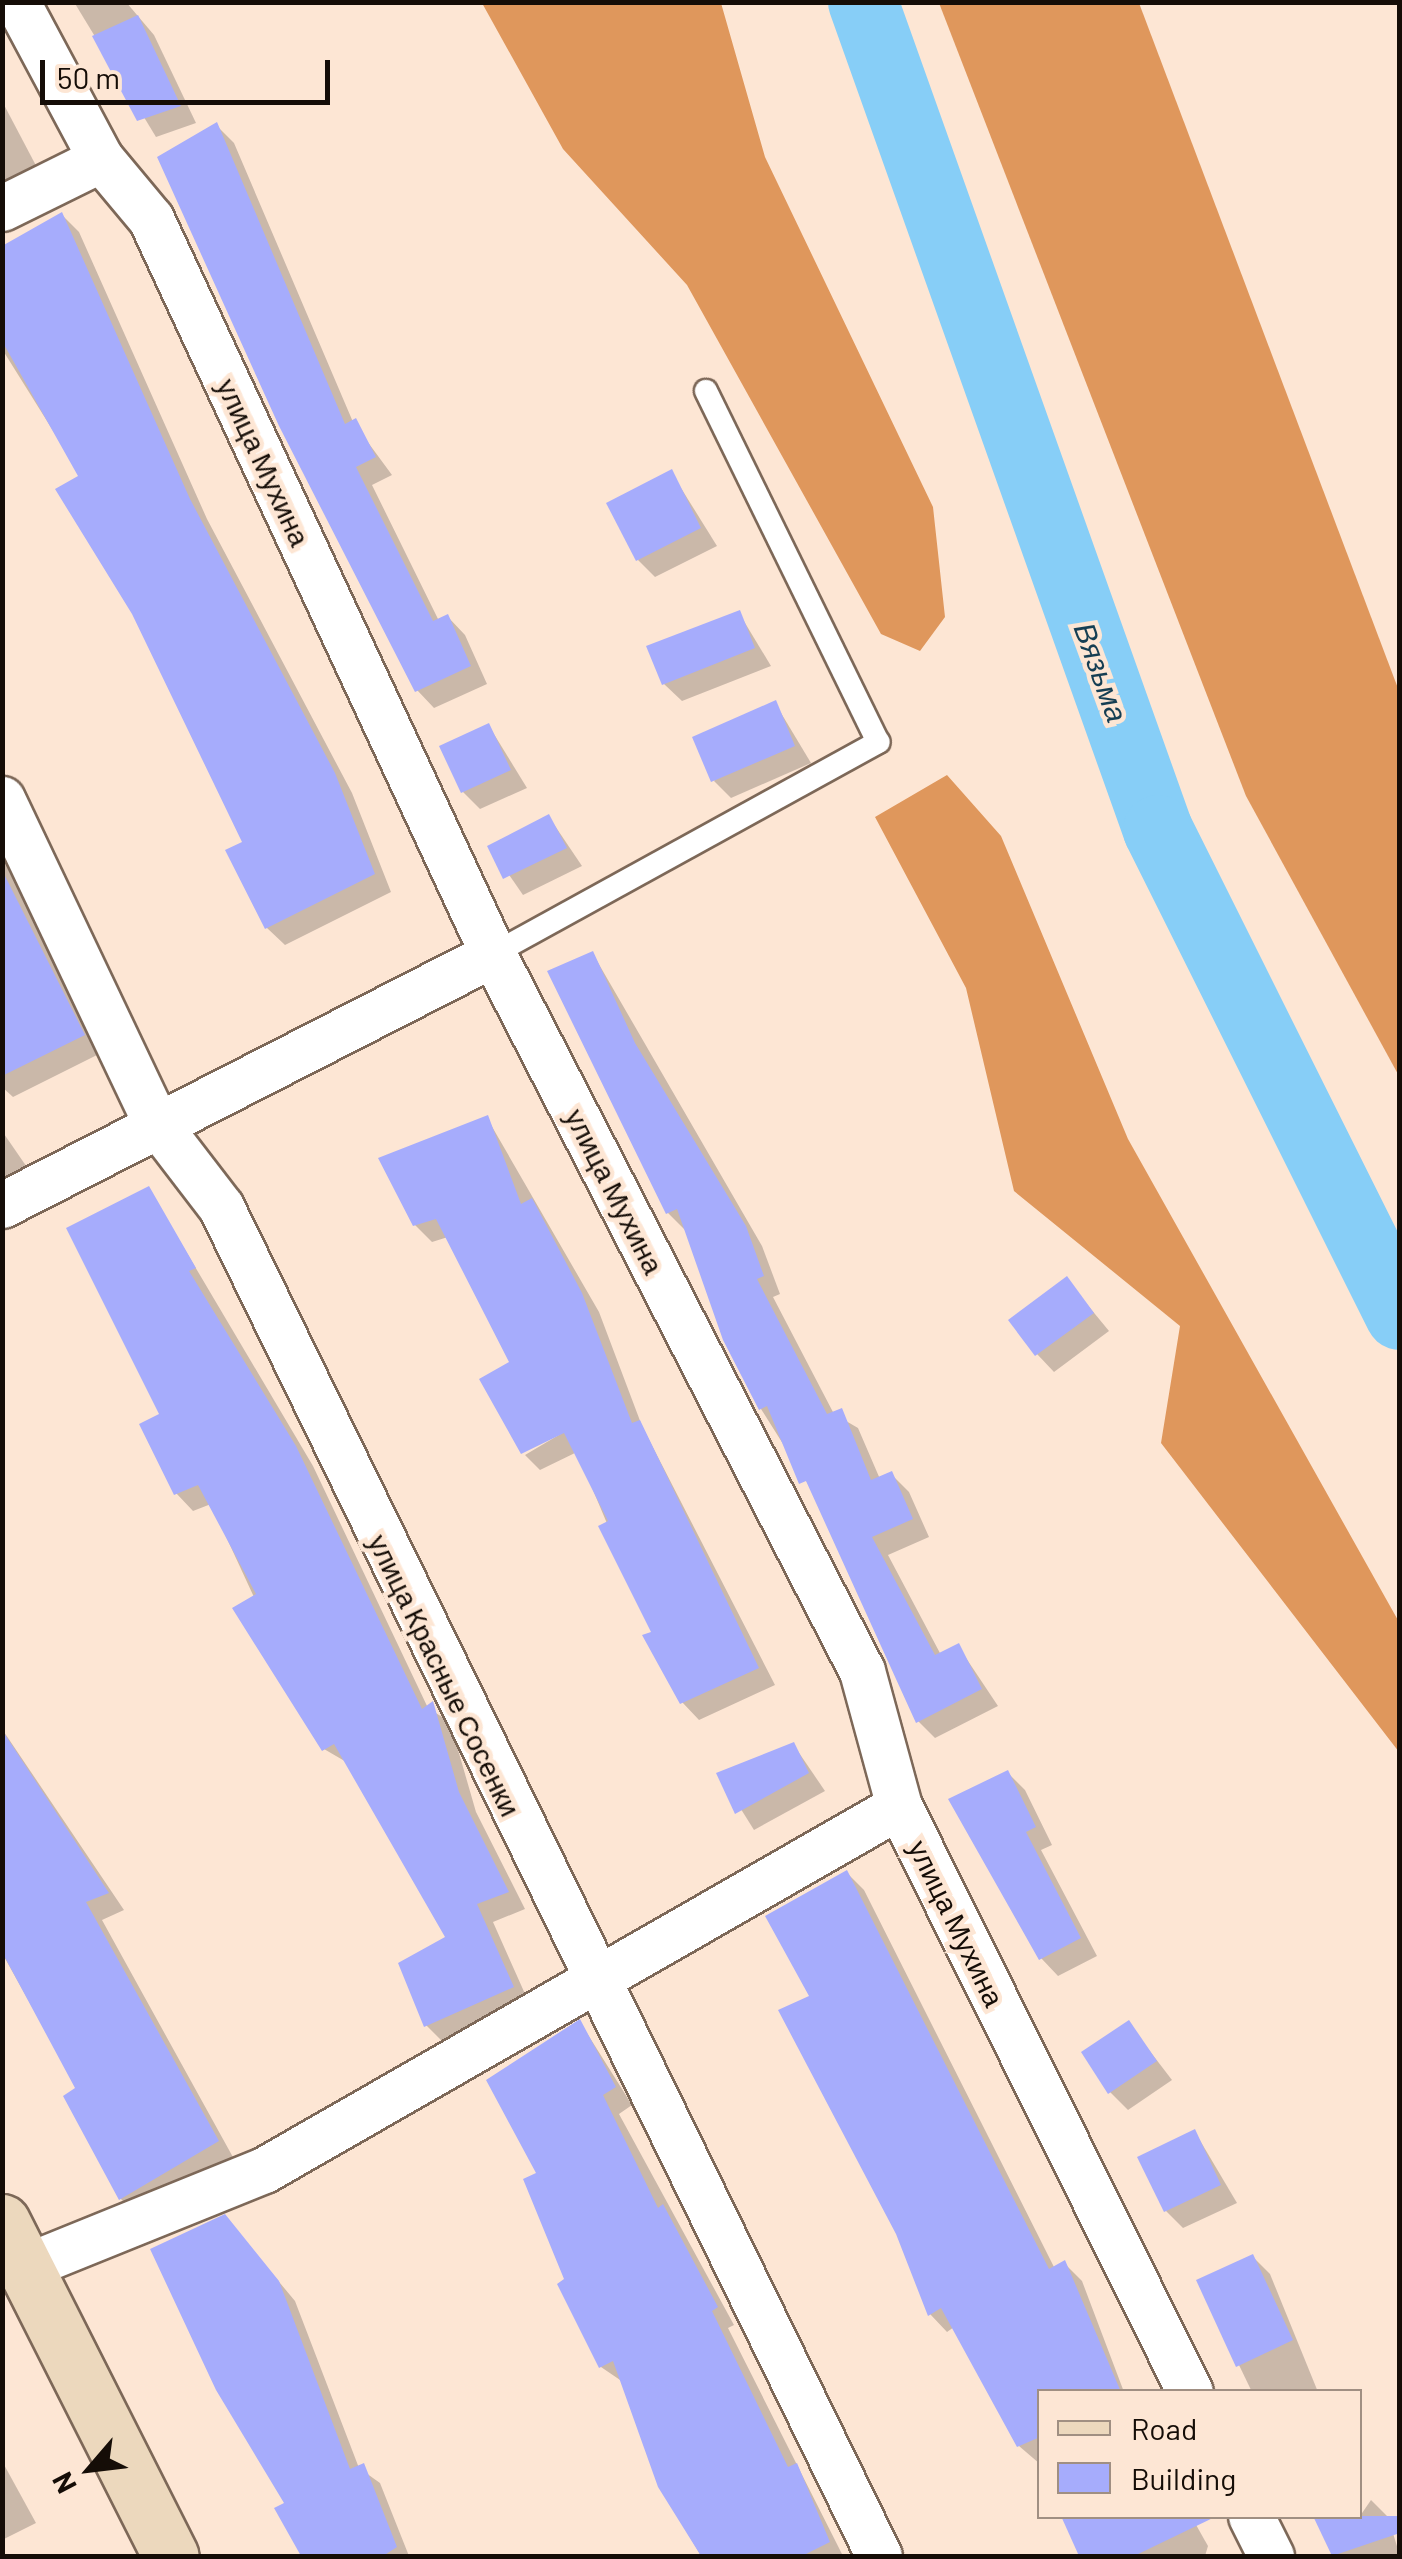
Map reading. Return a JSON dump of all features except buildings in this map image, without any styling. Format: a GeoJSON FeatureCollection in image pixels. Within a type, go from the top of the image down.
{"type":"FeatureCollection","features":[{"type":"Feature","properties":{"kind":"main road"},"geometry":{"type":"LineString","coordinates":[[13,2245],[171,2556]]}},
{"type":"Feature","properties":{"kind":"street","name":"улица Мухина"},"geometry":{"type":"LineString","coordinates":[[17,2],[100,159],[151,219],[493,954],[862,1671],[899,1806],[1189,2389]]}},
{"type":"Feature","properties":{"kind":"street"},"geometry":{"type":"LineString","coordinates":[[2,208],[100,159]]}},
{"type":"Feature","properties":{"kind":"street","name":"улица Красные Сосенки"},"geometry":{"type":"LineString","coordinates":[[2,799],[155,1121],[221,1207],[592,1983],[879,2556]]}},
{"type":"Feature","properties":{"kind":"street"},"geometry":{"type":"LineString","coordinates":[[2,1205],[155,1121],[493,954]]}},
{"type":"Feature","properties":{"kind":"street"},"geometry":{"type":"LineString","coordinates":[[13,2245],[264,2170],[899,1806]]}},
{"type":"Feature","properties":{"kind":"street"},"geometry":{"type":"LineString","coordinates":[[1253,2519],[1271,2556]]}},
{"type":"Feature","properties":{"kind":"lane"},"geometry":{"type":"LineString","coordinates":[[493,954],[878,742],[706,391]]}},
{"type":"Feature","properties":{"kind":"shaded area"},"geometry":{"type":"Polygon","coordinates":[[[482,3],[721,3],[765,157],[933,507],[945,617],[920,651],[881,634],[687,285],[563,149],[482,3]]]}},
{"type":"Feature","properties":{"kind":"shaded area"},"geometry":{"type":"Polygon","coordinates":[[[939,3],[1139,3],[1399,691],[1399,1076],[1246,796],[939,3]]]}},
{"type":"Feature","properties":{"kind":"shaded area"},"geometry":{"type":"Polygon","coordinates":[[[947,775],[1001,836],[1128,1139],[1399,1622],[1399,1752],[1161,1443],[1180,1326],[1014,1191],[966,988],[875,817],[947,775]]]}},
{"type":"Feature","properties":{"kind":"waterway","name":"Вязьма"},"geometry":{"type":"LineString","coordinates":[[863,2],[1158,830],[1400,1315]]}}]}
